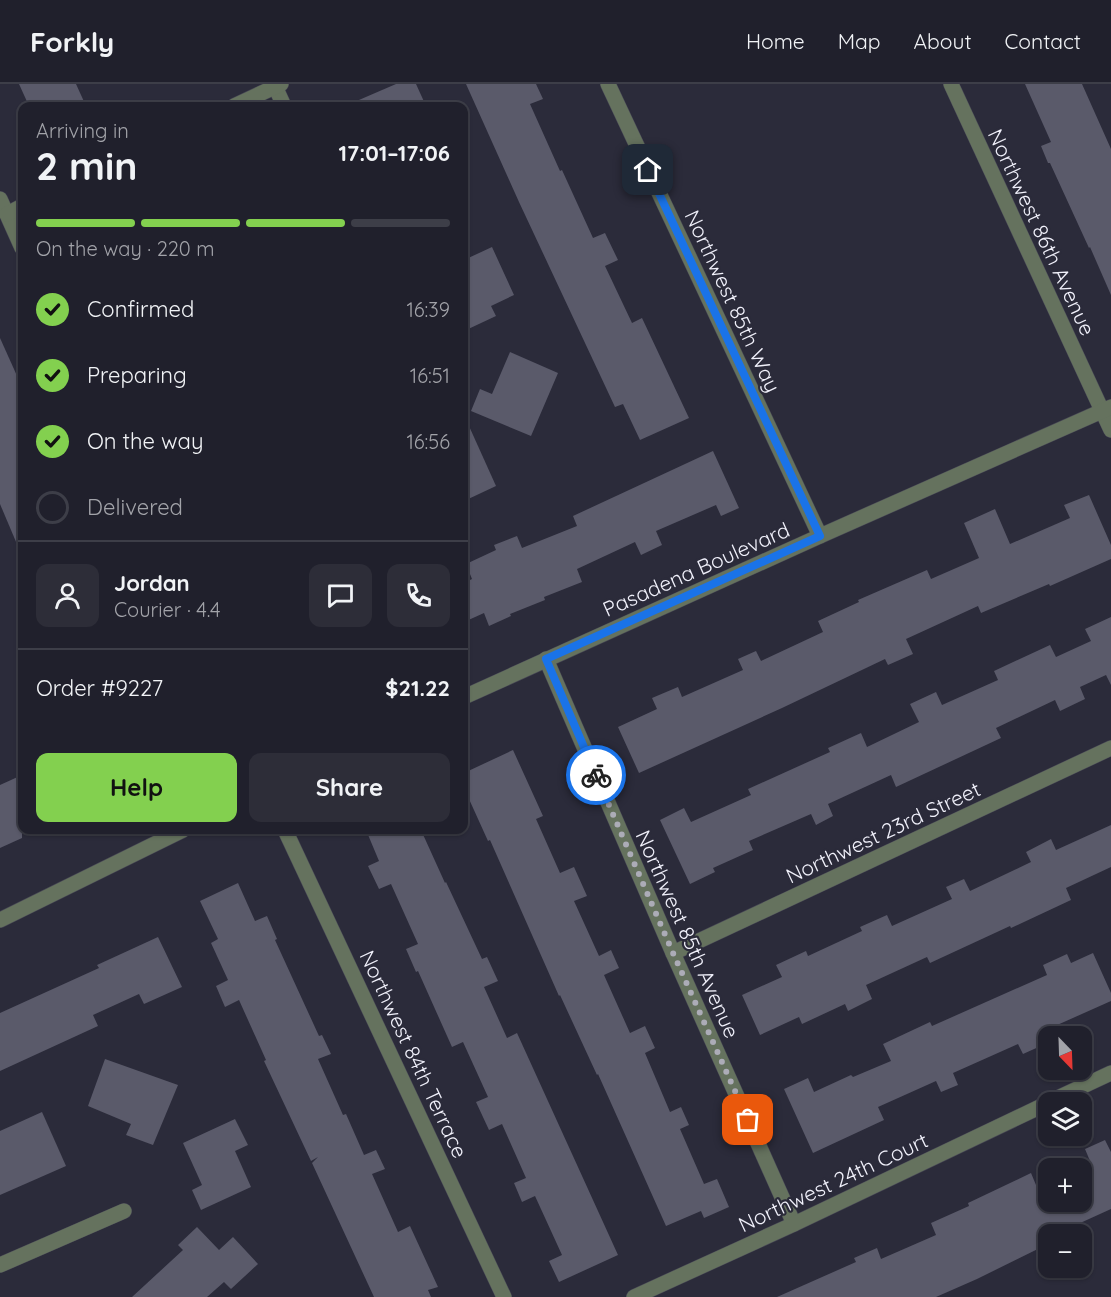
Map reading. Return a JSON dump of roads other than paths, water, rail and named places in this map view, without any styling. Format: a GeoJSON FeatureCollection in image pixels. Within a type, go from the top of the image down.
{"type":"FeatureCollection","features":[{"type":"Feature","properties":{"kind":"street","name":"Northwest 85th Way"},"geometry":{"type":"LineString","coordinates":[[608,84],[820,536]]}},
{"type":"Feature","properties":{"kind":"street","name":"Northwest 86th Avenue"},"geometry":{"type":"LineString","coordinates":[[951,84],[1107,409],[1111,430]]}},
{"type":"Feature","properties":{"kind":"street"},"geometry":{"type":"LineString","coordinates":[[242,102],[277,85],[283,102]]}},
{"type":"Feature","properties":{"kind":"street"},"geometry":{"type":"LineString","coordinates":[[0,199],[18,239]]}},
{"type":"Feature","properties":{"kind":"street"},"geometry":{"type":"LineString","coordinates":[[7,214],[18,208]]}},
{"type":"Feature","properties":{"kind":"street","name":"Pasadena Boulevard"},"geometry":{"type":"LineString","coordinates":[[468,695],[1107,409]]}},
{"type":"Feature","properties":{"kind":"street","name":"Northwest 85th Avenue"},"geometry":{"type":"LineString","coordinates":[[546,659],[673,953],[794,1224]]}},
{"type":"Feature","properties":{"kind":"street","name":"Northwest 23rd Street"},"geometry":{"type":"LineString","coordinates":[[673,953],[1111,748]]}},
{"type":"Feature","properties":{"kind":"street"},"geometry":{"type":"LineString","coordinates":[[0,920],[175,834]]}},
{"type":"Feature","properties":{"kind":"street","name":"Northwest 84th Terrace"},"geometry":{"type":"LineString","coordinates":[[287,834],[504,1297]]}},
{"type":"Feature","properties":{"kind":"street","name":"Northwest 24th Court"},"geometry":{"type":"LineString","coordinates":[[1072,1092],[1111,1073]]}},
{"type":"Feature","properties":{"kind":"street","name":"Northwest 24th Court"},"geometry":{"type":"LineString","coordinates":[[634,1297],[1038,1108]]}},
{"type":"Feature","properties":{"kind":"street"},"geometry":{"type":"LineString","coordinates":[[0,1265],[124,1211]]}}]}
